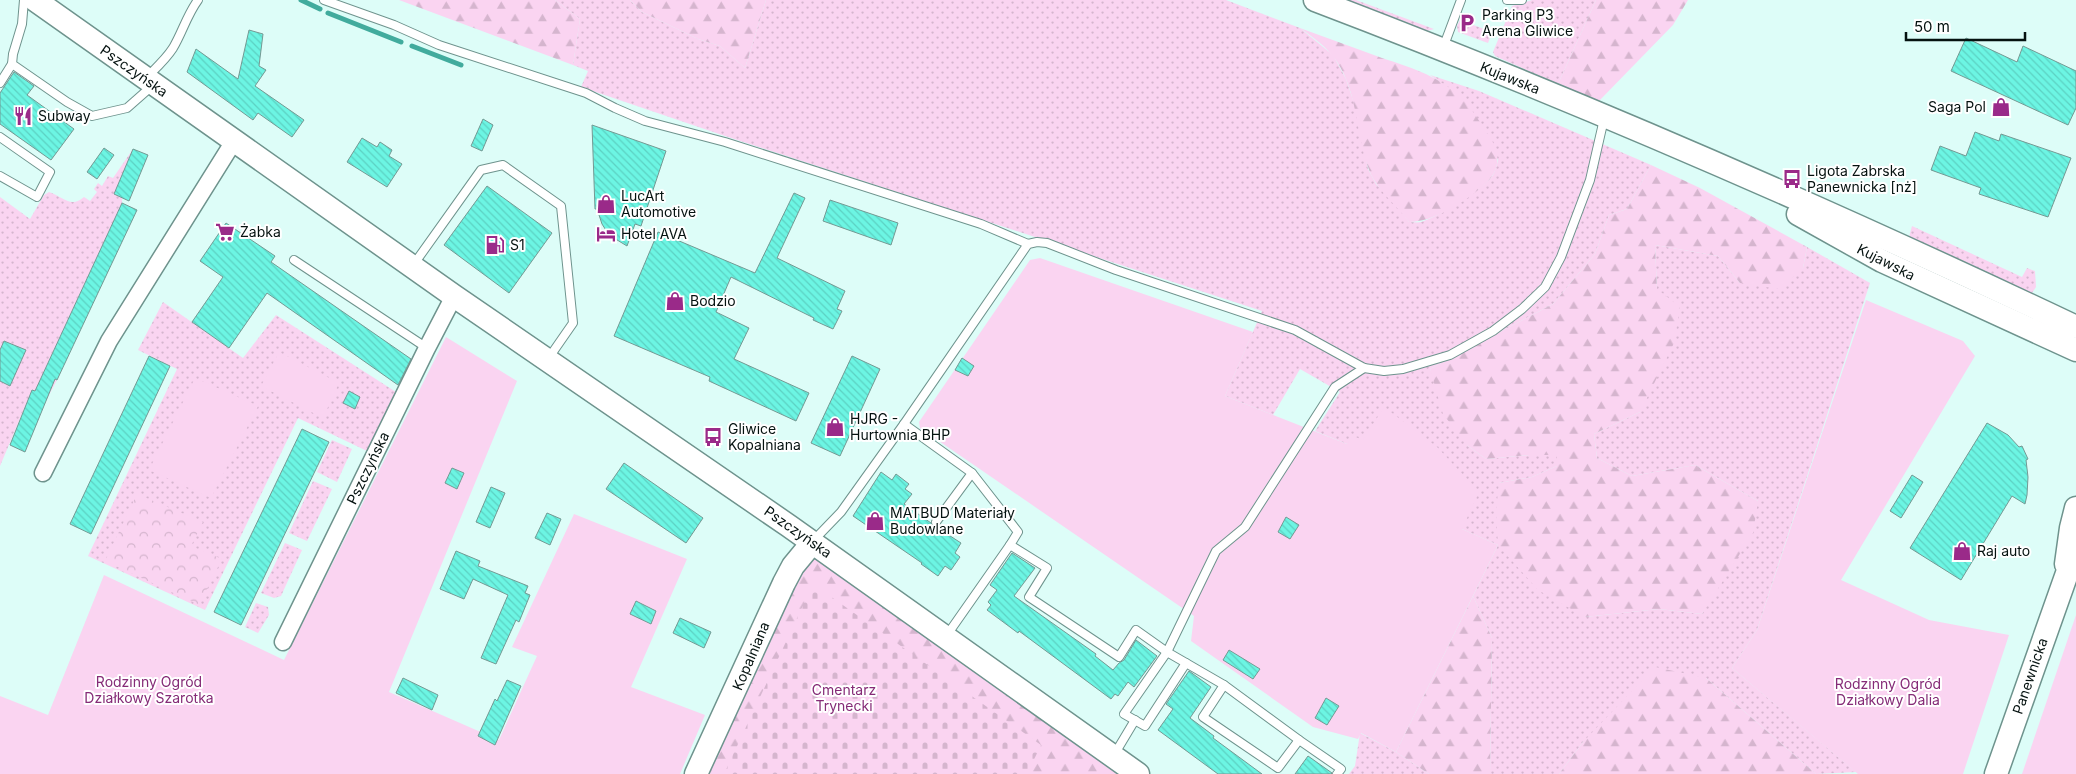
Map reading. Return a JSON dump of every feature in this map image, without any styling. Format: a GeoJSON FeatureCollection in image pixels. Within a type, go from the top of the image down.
{"type":"FeatureCollection","features":[{"type":"Feature","properties":{"kind":"street","name":"Pszczyńska"},"geometry":{"type":"LineString","coordinates":[[35,0],[547,361],[686,453],[1138,774]]}},
{"type":"Feature","properties":{"kind":"street","name":"Kujawska"},"geometry":{"type":"LineString","coordinates":[[1315,0],[1442,50],[1704,159],[1887,252],[2075,344]]}},
{"type":"Feature","properties":{"kind":"street"},"geometry":{"type":"LineString","coordinates":[[43,473],[109,341],[234,141]]}},
{"type":"Feature","properties":{"kind":"street","name":"Pszczyńska"},"geometry":{"type":"LineString","coordinates":[[283,642],[454,296]]}},
{"type":"Feature","properties":{"kind":"street","name":"Panewnicka"},"geometry":{"type":"LineString","coordinates":[[2064,578],[2071,528],[2076,508]]}},
{"type":"Feature","properties":{"kind":"street","name":"Kopalniana"},"geometry":{"type":"LineString","coordinates":[[696,774],[784,583],[793,566],[812,543]]}},
{"type":"Feature","properties":{"kind":"street","name":"Panewnicka"},"geometry":{"type":"LineString","coordinates":[[1996,774],[2076,548]]}},
{"type":"Feature","properties":{"kind":"lane"},"geometry":{"type":"LineString","coordinates":[[0,83],[12,64],[22,24],[24,0]]}},
{"type":"Feature","properties":{"kind":"lane"},"geometry":{"type":"LineString","coordinates":[[12,64],[67,102],[92,116],[127,108],[150,82],[173,47],[190,11],[198,0]]}},
{"type":"Feature","properties":{"kind":"lane"},"geometry":{"type":"LineString","coordinates":[[324,0],[394,25],[439,45],[586,93],[645,121],[725,142],[981,224],[1028,244],[1037,242],[1047,243],[1116,270],[1265,318],[1296,330],[1364,368],[1384,371],[1403,369],[1450,354],[1493,331],[1522,309],[1545,287],[1561,258],[1590,180],[1605,117]]}},
{"type":"Feature","properties":{"kind":"lane"},"geometry":{"type":"LineString","coordinates":[[1442,50],[1461,0]]}},
{"type":"Feature","properties":{"kind":"lane"},"geometry":{"type":"LineString","coordinates":[[1507,0],[1522,0]]}},
{"type":"Feature","properties":{"kind":"lane"},"geometry":{"type":"LineString","coordinates":[[0,137],[50,172],[37,196],[0,176]]}},
{"type":"Feature","properties":{"kind":"lane"},"geometry":{"type":"LineString","coordinates":[[412,266],[481,170],[503,165],[562,206],[573,323],[547,361]]}},
{"type":"Feature","properties":{"kind":"lane"},"geometry":{"type":"LineString","coordinates":[[812,543],[838,517],[1028,244]]}},
{"type":"Feature","properties":{"kind":"lane"},"geometry":{"type":"LineString","coordinates":[[294,260],[427,348]]}},
{"type":"Feature","properties":{"kind":"lane"},"geometry":{"type":"LineString","coordinates":[[1186,663],[1145,726],[1124,714],[1167,652],[1216,550],[1245,526],[1335,387],[1364,368]]}},
{"type":"Feature","properties":{"kind":"lane"},"geometry":{"type":"LineString","coordinates":[[904,424],[972,473],[1018,532],[946,637]]}},
{"type":"Feature","properties":{"kind":"lane"},"geometry":{"type":"LineString","coordinates":[[936,522],[972,473]]}},
{"type":"Feature","properties":{"kind":"lane"},"geometry":{"type":"LineString","coordinates":[[1010,545],[1047,568],[1029,597],[1119,657],[1136,630],[1167,652],[1224,685],[1341,769],[1338,774]]}},
{"type":"Feature","properties":{"kind":"lane"},"geometry":{"type":"LineString","coordinates":[[1224,685],[1203,717],[1278,768],[1299,740]]}},
{"type":"Feature","properties":{"kind":"lane"},"geometry":{"type":"LineString","coordinates":[[1113,756],[1135,720]]}},
{"type":"Feature","properties":{"kind":"green space"},"geometry":{"type":"Polygon","coordinates":[[[399,0],[555,0],[580,19],[573,65],[399,0]]]}},
{"type":"Feature","properties":{"kind":"green space"},"geometry":{"type":"Polygon","coordinates":[[[555,0],[630,0],[642,12],[698,39],[720,46],[745,68],[766,0],[1226,0],[1300,28],[1333,55],[1346,79],[1355,106],[1368,169],[1376,184],[1399,208],[1409,222],[1429,219],[1470,195],[1493,175],[1498,160],[1485,132],[1472,112],[1455,94],[1430,75],[1479,91],[1651,165],[1627,209],[1609,215],[1595,254],[1553,304],[1430,369],[1468,446],[1486,459],[1530,455],[1557,455],[1557,466],[1532,477],[1499,483],[1585,617],[1659,609],[1702,614],[1758,501],[1695,465],[1632,476],[1597,458],[1594,434],[1640,412],[1657,289],[1655,245],[1718,256],[1740,283],[1803,268],[1807,247],[1870,283],[1757,630],[1732,668],[1856,772],[1816,774],[1706,678],[1583,742],[1559,774],[1490,774],[1492,638],[1473,596],[1498,545],[1462,529],[1363,441],[1347,444],[1315,431],[1340,392],[1300,369],[1273,415],[1225,396],[1262,311],[725,136],[581,87],[588,71],[573,65],[580,19],[555,0]]]}},
{"type":"Feature","properties":{"kind":"green space"},"geometry":{"type":"Polygon","coordinates":[[[630,0],[766,0],[745,68],[720,46],[698,39],[642,12],[630,0]]]}},
{"type":"Feature","properties":{"kind":"green space"},"geometry":{"type":"Polygon","coordinates":[[[1337,0],[1356,0],[1434,29],[1424,32],[1337,0]]]}},
{"type":"Feature","properties":{"kind":"green space"},"geometry":{"type":"Polygon","coordinates":[[[1532,0],[1596,0],[1558,84],[1495,56],[1493,52],[1512,6],[1532,0]]]}},
{"type":"Feature","properties":{"kind":"green space"},"geometry":{"type":"Polygon","coordinates":[[[1596,0],[1688,0],[1673,25],[1599,101],[1558,84],[1596,0]]]}},
{"type":"Feature","properties":{"kind":"green space"},"geometry":{"type":"Polygon","coordinates":[[[1460,20],[1492,32],[1488,43],[1458,32],[1457,26],[1460,20]]]}},
{"type":"Feature","properties":{"kind":"green space"},"geometry":{"type":"Polygon","coordinates":[[[1300,28],[1412,68],[1449,87],[1470,107],[1492,140],[1497,154],[1494,174],[1483,186],[1448,210],[1428,219],[1409,222],[1371,175],[1347,81],[1340,67],[1325,47],[1300,28]]]}},
{"type":"Feature","properties":{"kind":"green space"},"geometry":{"type":"Polygon","coordinates":[[[133,149],[114,194],[122,198],[122,203],[43,373],[57,380],[48,397],[32,390],[0,466],[0,197],[30,219],[44,195],[49,192],[71,202],[84,197],[90,201],[97,192],[94,189],[98,183],[102,186],[108,176],[113,178],[133,149]]]}},
{"type":"Feature","properties":{"kind":"green space"},"geometry":{"type":"Polygon","coordinates":[[[1651,165],[1700,188],[1807,247],[1803,268],[1779,289],[1740,283],[1718,256],[1655,245],[1657,289],[1680,307],[1674,343],[1640,412],[1594,434],[1597,458],[1632,476],[1695,465],[1758,501],[1753,533],[1702,614],[1659,609],[1585,617],[1538,590],[1498,545],[1496,511],[1499,483],[1532,477],[1557,466],[1557,455],[1530,455],[1486,459],[1468,446],[1443,414],[1430,369],[1553,304],[1595,254],[1609,215],[1627,209],[1651,165]]]}},
{"type":"Feature","properties":{"kind":"green space"},"geometry":{"type":"Polygon","coordinates":[[[1912,226],[2022,277],[2027,268],[2035,271],[2036,287],[2032,293],[2029,293],[1909,237],[1912,226]]]}},
{"type":"Feature","properties":{"kind":"green space"},"geometry":{"type":"Polygon","coordinates":[[[1040,258],[1253,332],[1225,396],[1347,444],[1353,436],[1363,440],[1384,407],[1437,447],[1479,492],[1462,529],[1498,545],[1396,752],[1361,733],[1358,739],[1313,727],[1191,641],[1194,616],[920,428],[919,422],[1030,260],[1040,258]]]}},
{"type":"Feature","properties":{"kind":"green space","name":"Rodzinny Ogród Działkowy Dalia"},"geometry":{"type":"Polygon","coordinates":[[[1866,300],[1963,341],[1975,356],[1841,580],[1929,620],[2009,635],[1963,774],[1858,774],[1732,668],[1757,630],[1866,300]]]}},
{"type":"Feature","properties":{"kind":"green space"},"geometry":{"type":"Polygon","coordinates":[[[163,302],[243,358],[276,315],[396,392],[367,451],[298,418],[205,610],[88,556],[177,369],[138,350],[163,302]]]}},
{"type":"Feature","properties":{"kind":"green space","name":"Rodzinny Ogród Działkowy Szarotka"},"geometry":{"type":"Polygon","coordinates":[[[446,337],[517,381],[389,692],[499,740],[537,656],[512,647],[574,514],[687,559],[631,687],[705,715],[680,774],[0,774],[0,696],[48,715],[104,575],[284,660],[446,337]]]}},
{"type":"Feature","properties":{"kind":"green space"},"geometry":{"type":"Polygon","coordinates":[[[279,352],[339,383],[323,418],[261,386],[279,352]]]}},
{"type":"Feature","properties":{"kind":"green space"},"geometry":{"type":"Polygon","coordinates":[[[195,378],[258,406],[211,498],[149,470],[195,378]]]}},
{"type":"Feature","properties":{"kind":"green space"},"geometry":{"type":"Polygon","coordinates":[[[332,440],[352,449],[337,482],[317,472],[332,440]]]}},
{"type":"Feature","properties":{"kind":"green space"},"geometry":{"type":"Polygon","coordinates":[[[313,481],[332,489],[307,541],[289,533],[313,481]]]}},
{"type":"Feature","properties":{"kind":"green space"},"geometry":{"type":"Polygon","coordinates":[[[137,494],[203,522],[191,546],[222,559],[199,605],[105,561],[137,494]]]}},
{"type":"Feature","properties":{"kind":"green space"},"geometry":{"type":"Polygon","coordinates":[[[285,543],[302,550],[281,596],[274,598],[261,593],[285,543]]]}},
{"type":"Feature","properties":{"kind":"green space","name":"Cmentarz Trynecki"},"geometry":{"type":"Polygon","coordinates":[[[810,552],[1138,774],[706,774],[810,552]]]}},
{"type":"Feature","properties":{"kind":"green space","name":"Cmentarz Trynecki"},"geometry":{"type":"Polygon","coordinates":[[[813,584],[1041,745],[1027,774],[724,774],[813,584]]]}},
{"type":"Feature","properties":{"kind":"green space"},"geometry":{"type":"Polygon","coordinates":[[[1473,596],[1492,638],[1490,774],[1429,774],[1396,752],[1473,596]]]}},
{"type":"Feature","properties":{"kind":"green space"},"geometry":{"type":"Polygon","coordinates":[[[256,603],[268,607],[269,615],[258,633],[245,627],[256,603]]]}},
{"type":"Feature","properties":{"kind":"green space"},"geometry":{"type":"Polygon","coordinates":[[[2076,615],[2076,774],[2022,774],[2076,615]]]}},
{"type":"Feature","properties":{"kind":"green space"},"geometry":{"type":"Polygon","coordinates":[[[1655,667],[1706,678],[1816,774],[1559,774],[1583,742],[1655,667]]]}},
{"type":"Feature","properties":{"kind":"green space"},"geometry":{"type":"Polygon","coordinates":[[[1360,733],[1396,752],[1429,774],[1349,774],[1355,766],[1360,733]]]}},
{"type":"Feature","properties":{"kind":"building"},"geometry":{"type":"Polygon","coordinates":[[[249,30],[263,34],[259,66],[266,70],[255,86],[304,120],[292,137],[258,113],[253,120],[187,72],[196,49],[238,79],[249,30]]]}},
{"type":"Feature","properties":{"kind":"building"},"geometry":{"type":"Polygon","coordinates":[[[1966,38],[2017,62],[2023,46],[2076,71],[2076,108],[2068,125],[1951,71],[1966,38]]]}},
{"type":"Feature","properties":{"kind":"building"},"geometry":{"type":"Polygon","coordinates":[[[14,72],[34,86],[27,95],[74,129],[51,160],[0,124],[0,93],[14,72]]]}},
{"type":"Feature","properties":{"kind":"building"},"geometry":{"type":"Polygon","coordinates":[[[483,119],[493,125],[482,151],[471,146],[483,119]]]}},
{"type":"Feature","properties":{"kind":"building"},"geometry":{"type":"Polygon","coordinates":[[[592,125],[666,151],[641,226],[635,224],[627,246],[609,235],[602,224],[597,209],[595,209],[592,125]]]}},
{"type":"Feature","properties":{"kind":"building"},"geometry":{"type":"Polygon","coordinates":[[[1975,132],[1999,141],[2001,134],[2071,158],[2048,217],[1979,194],[1981,188],[1931,170],[1940,146],[1966,156],[1975,132]]]}},
{"type":"Feature","properties":{"kind":"building"},"geometry":{"type":"Polygon","coordinates":[[[362,138],[377,147],[380,142],[392,150],[389,156],[402,164],[387,187],[347,162],[362,138]]]}},
{"type":"Feature","properties":{"kind":"building"},"geometry":{"type":"Polygon","coordinates":[[[104,148],[114,155],[97,179],[87,172],[104,148]]]}},
{"type":"Feature","properties":{"kind":"building"},"geometry":{"type":"Polygon","coordinates":[[[133,149],[148,155],[129,201],[114,194],[133,149]]]}},
{"type":"Feature","properties":{"kind":"building"},"geometry":{"type":"Polygon","coordinates":[[[487,186],[552,233],[509,293],[444,245],[487,186]]]}},
{"type":"Feature","properties":{"kind":"building"},"geometry":{"type":"Polygon","coordinates":[[[794,193],[805,198],[777,258],[845,291],[837,309],[842,311],[833,329],[731,277],[716,312],[749,328],[734,359],[809,393],[796,421],[709,381],[710,377],[614,336],[658,232],[755,273],[794,193]]]}},
{"type":"Feature","properties":{"kind":"building"},"geometry":{"type":"Polygon","coordinates":[[[830,200],[898,223],[891,245],[823,221],[830,200]]]}},
{"type":"Feature","properties":{"kind":"building"},"geometry":{"type":"Polygon","coordinates":[[[122,203],[137,210],[57,380],[55,379],[25,452],[10,445],[32,390],[35,391],[122,203]]]}},
{"type":"Feature","properties":{"kind":"building"},"geometry":{"type":"Polygon","coordinates":[[[226,223],[275,256],[271,262],[411,359],[398,385],[267,293],[229,348],[192,322],[223,277],[200,261],[226,223]]]}},
{"type":"Feature","properties":{"kind":"building"},"geometry":{"type":"Polygon","coordinates":[[[4,341],[26,350],[10,386],[0,381],[0,350],[4,341]]]}},
{"type":"Feature","properties":{"kind":"building"},"geometry":{"type":"Polygon","coordinates":[[[149,356],[170,366],[91,534],[70,524],[149,356]]]}},
{"type":"Feature","properties":{"kind":"building"},"geometry":{"type":"Polygon","coordinates":[[[852,356],[880,369],[840,456],[811,443],[852,356]]]}},
{"type":"Feature","properties":{"kind":"building"},"geometry":{"type":"Polygon","coordinates":[[[962,358],[974,366],[968,376],[955,370],[962,358]]]}},
{"type":"Feature","properties":{"kind":"building"},"geometry":{"type":"Polygon","coordinates":[[[349,391],[360,397],[355,409],[343,403],[349,391]]]}},
{"type":"Feature","properties":{"kind":"building"},"geometry":{"type":"Polygon","coordinates":[[[1987,423],[2008,435],[2019,447],[2022,446],[2028,459],[2026,460],[2028,477],[2027,495],[2025,504],[2012,496],[1961,580],[1910,548],[1987,423]]]}},
{"type":"Feature","properties":{"kind":"building"},"geometry":{"type":"Polygon","coordinates":[[[302,429],[329,442],[241,625],[214,612],[302,429]]]}},
{"type":"Feature","properties":{"kind":"building"},"geometry":{"type":"Polygon","coordinates":[[[624,463],[703,518],[686,543],[606,489],[624,463]]]}},
{"type":"Feature","properties":{"kind":"building"},"geometry":{"type":"Polygon","coordinates":[[[452,468],[464,473],[457,489],[445,483],[452,468]]]}},
{"type":"Feature","properties":{"kind":"building"},"geometry":{"type":"Polygon","coordinates":[[[881,472],[892,480],[896,474],[909,484],[905,489],[912,494],[904,504],[931,523],[933,527],[961,543],[955,553],[960,557],[951,570],[945,566],[938,576],[853,516],[881,472]]]}},
{"type":"Feature","properties":{"kind":"building"},"geometry":{"type":"Polygon","coordinates":[[[1912,475],[1923,482],[1901,518],[1890,511],[1912,475]]]}},
{"type":"Feature","properties":{"kind":"building"},"geometry":{"type":"Polygon","coordinates":[[[491,487],[505,493],[490,528],[476,522],[491,487]]]}},
{"type":"Feature","properties":{"kind":"building"},"geometry":{"type":"Polygon","coordinates":[[[547,513],[561,519],[550,545],[535,538],[547,513]]]}},
{"type":"Feature","properties":{"kind":"building"},"geometry":{"type":"Polygon","coordinates":[[[1286,517],[1299,525],[1290,539],[1278,532],[1286,517]]]}},
{"type":"Feature","properties":{"kind":"building"},"geometry":{"type":"Polygon","coordinates":[[[456,551],[480,561],[478,566],[528,586],[525,593],[530,595],[519,622],[516,620],[496,664],[481,658],[508,595],[473,579],[464,599],[440,589],[456,551]]]}},
{"type":"Feature","properties":{"kind":"building"},"geometry":{"type":"Polygon","coordinates":[[[1012,553],[1035,568],[1014,596],[1096,654],[1095,656],[1113,670],[1124,660],[1136,640],[1157,656],[1134,687],[1128,682],[1118,696],[1115,694],[1111,699],[1019,631],[1018,633],[987,610],[991,605],[988,602],[997,590],[990,585],[1012,553]]]}},
{"type":"Feature","properties":{"kind":"building"},"geometry":{"type":"Polygon","coordinates":[[[636,601],[656,611],[651,624],[630,614],[636,601]]]}},
{"type":"Feature","properties":{"kind":"building"},"geometry":{"type":"Polygon","coordinates":[[[680,618],[711,632],[704,648],[673,633],[680,618]]]}},
{"type":"Feature","properties":{"kind":"building"},"geometry":{"type":"Polygon","coordinates":[[[1229,650],[1260,669],[1253,679],[1223,660],[1229,650]]]}},
{"type":"Feature","properties":{"kind":"building"},"geometry":{"type":"Polygon","coordinates":[[[1189,671],[1211,687],[1190,718],[1214,736],[1213,738],[1262,774],[1218,774],[1158,730],[1173,709],[1166,704],[1189,671]]]}},
{"type":"Feature","properties":{"kind":"building"},"geometry":{"type":"Polygon","coordinates":[[[403,678],[438,695],[432,710],[396,693],[403,678]]]}},
{"type":"Feature","properties":{"kind":"building"},"geometry":{"type":"Polygon","coordinates":[[[507,680],[521,686],[495,745],[478,736],[495,699],[497,701],[507,680]]]}},
{"type":"Feature","properties":{"kind":"building"},"geometry":{"type":"Polygon","coordinates":[[[1326,698],[1339,706],[1327,725],[1315,718],[1326,698]]]}},
{"type":"Feature","properties":{"kind":"building"},"geometry":{"type":"Polygon","coordinates":[[[1308,756],[1332,773],[1295,774],[1308,756]]]}},
{"type":"Feature","properties":{"kind":"waterway"},"geometry":{"type":"LineString","coordinates":[[301,0],[320,9]]}},
{"type":"Feature","properties":{"kind":"waterway"},"geometry":{"type":"LineString","coordinates":[[328,13],[401,42]]}},
{"type":"Feature","properties":{"kind":"waterway"},"geometry":{"type":"LineString","coordinates":[[412,46],[461,65]]}},
{"type":"Feature","properties":{"kind":"place","name":"Parking P3 Arena Gliwice"},"geometry":{"type":"Point","coordinates":[1467,23]}},
{"type":"Feature","properties":{"kind":"place","name":"Saga Pol"},"geometry":{"type":"Point","coordinates":[2001,107]}},
{"type":"Feature","properties":{"kind":"place","name":"Subway"},"geometry":{"type":"Point","coordinates":[23,116]}},
{"type":"Feature","properties":{"kind":"place","name":"Ligota Zabrska Panewnicka [nż]"},"geometry":{"type":"Point","coordinates":[1792,179]}},
{"type":"Feature","properties":{"kind":"place","name":"LucArt Automotive"},"geometry":{"type":"Point","coordinates":[606,204]}},
{"type":"Feature","properties":{"kind":"place","name":"Żabka"},"geometry":{"type":"Point","coordinates":[225,232]}},
{"type":"Feature","properties":{"kind":"place","name":"Hotel AVA"},"geometry":{"type":"Point","coordinates":[606,234]}},
{"type":"Feature","properties":{"kind":"place","name":"S1"},"geometry":{"type":"Point","coordinates":[495,245]}},
{"type":"Feature","properties":{"kind":"place","name":"Bodzio"},"geometry":{"type":"Point","coordinates":[675,301]}},
{"type":"Feature","properties":{"kind":"place","name":"HJRG - Hurtownia BHP"},"geometry":{"type":"Point","coordinates":[835,427]}},
{"type":"Feature","properties":{"kind":"place","name":"Gliwice Kopalniana"},"geometry":{"type":"Point","coordinates":[713,437]}},
{"type":"Feature","properties":{"kind":"place","name":"MATBUD Materiały Budowlane"},"geometry":{"type":"Point","coordinates":[875,521]}},
{"type":"Feature","properties":{"kind":"place","name":"Raj auto"},"geometry":{"type":"Point","coordinates":[1962,551]}}]}
